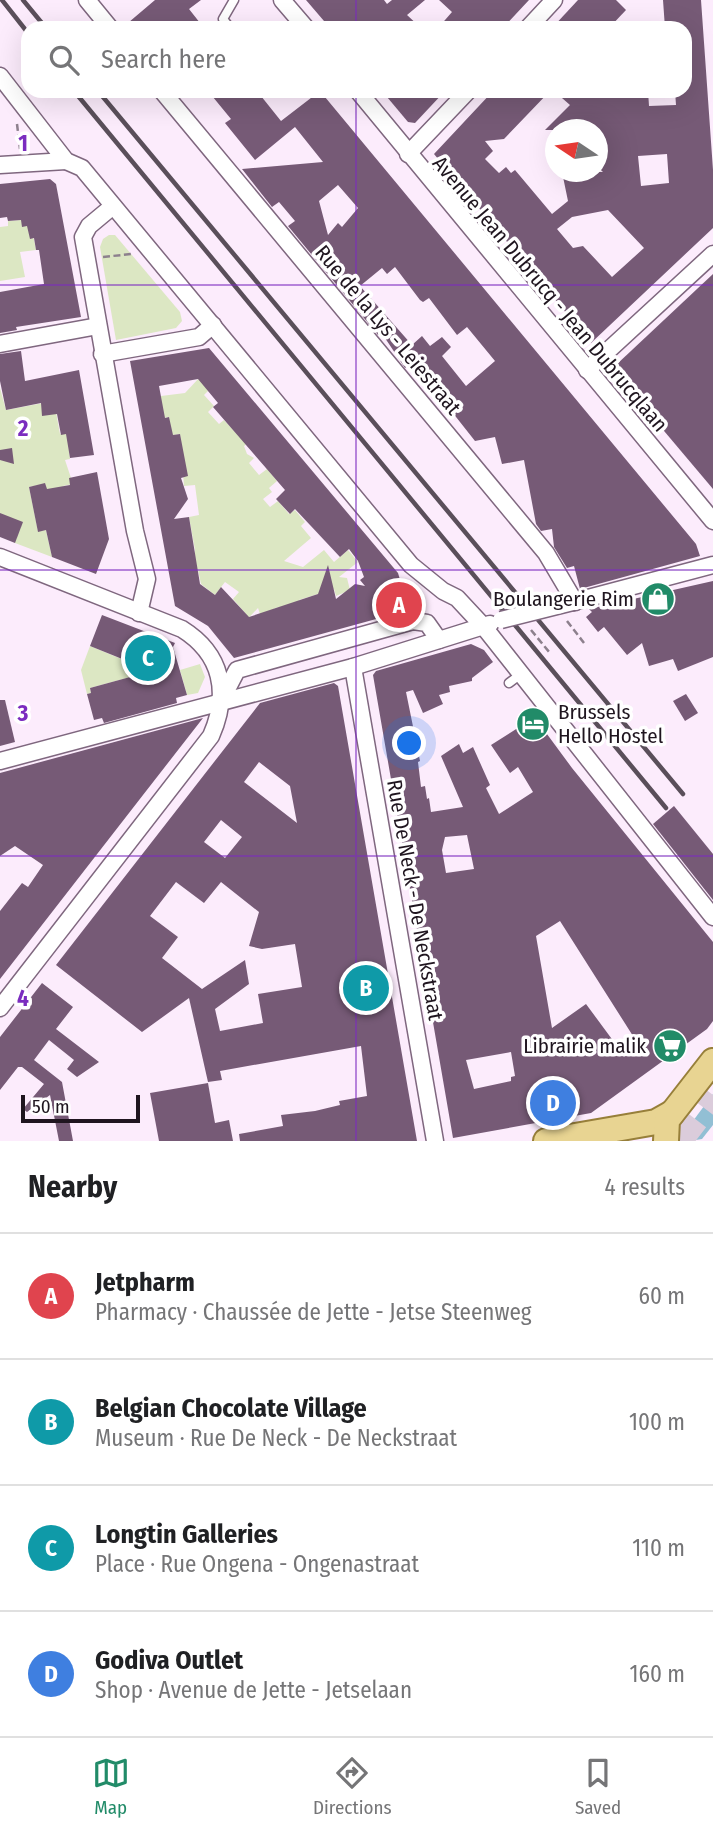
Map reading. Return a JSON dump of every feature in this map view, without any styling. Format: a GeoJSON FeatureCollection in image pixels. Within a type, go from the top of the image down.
{"type":"FeatureCollection","features":[{"type":"Feature","properties":{"kind":"main road"},"geometry":{"type":"LineString","coordinates":[[666,1141],[665,1125],[672,1113],[713,1061]]}},
{"type":"Feature","properties":{"kind":"main road"},"geometry":{"type":"LineString","coordinates":[[546,1141],[656,1122],[672,1113]]}},
{"type":"Feature","properties":{"kind":"street"},"geometry":{"type":"LineString","coordinates":[[87,0],[104,21]]}},
{"type":"Feature","properties":{"kind":"street"},"geometry":{"type":"LineString","coordinates":[[282,0],[300,21]]}},
{"type":"Feature","properties":{"kind":"street"},"geometry":{"type":"LineString","coordinates":[[534,21],[554,0]]}},
{"type":"Feature","properties":{"kind":"street"},"geometry":{"type":"LineString","coordinates":[[0,76],[66,162]]}},
{"type":"Feature","properties":{"kind":"street","name":"Rue de la Lys - Leiestraat"},"geometry":{"type":"LineString","coordinates":[[168,98],[546,553],[574,602]]}},
{"type":"Feature","properties":{"kind":"street","name":"Avenue Jean Dubrucq - Jean Dubrucqlaan"},"geometry":{"type":"LineString","coordinates":[[364,98],[713,521]]}},
{"type":"Feature","properties":{"kind":"street"},"geometry":{"type":"LineString","coordinates":[[408,154],[461,98]]}},
{"type":"Feature","properties":{"kind":"street"},"geometry":{"type":"LineString","coordinates":[[0,165],[66,162],[82,168],[411,565],[443,591],[457,598],[484,627],[515,678],[713,917]]}},
{"type":"Feature","properties":{"kind":"street"},"geometry":{"type":"LineString","coordinates":[[113,206],[89,226],[83,237],[102,354],[147,579],[139,613]]}},
{"type":"Feature","properties":{"kind":"street"},"geometry":{"type":"LineString","coordinates":[[587,370],[713,254]]}},
{"type":"Feature","properties":{"kind":"street"},"geometry":{"type":"LineString","coordinates":[[102,354],[199,337],[213,325]]}},
{"type":"Feature","properties":{"kind":"street"},"geometry":{"type":"LineString","coordinates":[[0,344],[98,326]]}},
{"type":"Feature","properties":{"kind":"street"},"geometry":{"type":"LineString","coordinates":[[0,557],[182,629],[200,640],[222,677],[221,701]]}},
{"type":"Feature","properties":{"kind":"street"},"geometry":{"type":"LineString","coordinates":[[0,761],[353,667],[501,620],[713,565]]}},
{"type":"Feature","properties":{"kind":"street"},"geometry":{"type":"LineString","coordinates":[[0,1008],[211,736],[221,701],[237,670],[413,621],[427,624],[439,640]]}},
{"type":"Feature","properties":{"kind":"street","name":"Rue De Neck - De Neckstraat"},"geometry":{"type":"LineString","coordinates":[[353,667],[435,1141]]}},
{"type":"Feature","properties":{"kind":"lane"},"geometry":{"type":"LineString","coordinates":[[225,21],[223,19],[234,0]]}},
{"type":"Feature","properties":{"kind":"path"},"geometry":{"type":"LineString","coordinates":[[19,98],[15,110],[22,163]]}},
{"type":"Feature","properties":{"kind":"path"},"geometry":{"type":"LineString","coordinates":[[85,258],[132,254]]}},
{"type":"Feature","properties":{"kind":"path"},"geometry":{"type":"LineString","coordinates":[[566,621],[584,643]]}},
{"type":"Feature","properties":{"kind":"path"},"geometry":{"type":"LineString","coordinates":[[531,630],[550,653]]}},
{"type":"Feature","properties":{"kind":"green space"},"geometry":{"type":"Polygon","coordinates":[[[32,200],[29,235],[34,239],[36,250],[20,252],[25,277],[0,281],[0,227],[8,226],[8,221],[21,220],[32,200]]]}},
{"type":"Feature","properties":{"kind":"green space"},"geometry":{"type":"Polygon","coordinates":[[[115,235],[180,312],[182,321],[176,328],[116,340],[100,247],[103,239],[115,235]]]}},
{"type":"Feature","properties":{"kind":"green space"},"geometry":{"type":"Polygon","coordinates":[[[200,377],[208,391],[204,395],[214,406],[208,412],[219,424],[224,420],[236,433],[247,423],[253,439],[244,446],[247,454],[254,458],[249,463],[259,475],[267,469],[277,481],[269,488],[272,492],[263,499],[270,507],[278,501],[289,514],[295,510],[305,522],[301,526],[311,538],[284,561],[303,567],[324,550],[334,562],[348,550],[358,562],[339,577],[347,578],[350,590],[336,596],[334,589],[299,600],[299,604],[275,608],[262,620],[258,608],[239,628],[235,621],[246,614],[233,599],[239,592],[225,582],[215,595],[201,584],[198,570],[191,571],[195,550],[189,517],[199,515],[195,485],[184,486],[180,434],[167,436],[169,417],[160,419],[161,396],[185,393],[200,377]]]}},
{"type":"Feature","properties":{"kind":"green space"},"geometry":{"type":"Polygon","coordinates":[[[0,388],[6,410],[54,401],[60,434],[67,433],[70,459],[65,460],[73,484],[63,486],[54,527],[45,484],[29,487],[38,531],[46,530],[52,557],[15,543],[0,513],[0,388]]]}},
{"type":"Feature","properties":{"kind":"green space"},"geometry":{"type":"Polygon","coordinates":[[[90,646],[146,669],[145,673],[90,688],[91,693],[87,694],[81,670],[90,646]]]}},
{"type":"Feature","properties":{"kind":"green space"},"geometry":{"type":"Polygon","coordinates":[[[200,664],[205,677],[198,693],[187,695],[180,670],[200,664]]]}},
{"type":"Feature","properties":{"kind":"water"},"geometry":{"type":"Polygon","coordinates":[[[713,1094],[713,1125],[702,1139],[690,1141],[686,1135],[687,1129],[713,1094]]]}},
{"type":"Feature","properties":{"kind":"building"},"geometry":{"type":"Polygon","coordinates":[[[155,0],[201,0],[189,9],[198,21],[130,21],[155,0]]]}},
{"type":"Feature","properties":{"kind":"building"},"geometry":{"type":"Polygon","coordinates":[[[306,0],[384,0],[387,4],[392,0],[425,0],[407,15],[413,21],[324,21],[306,0]]]}},
{"type":"Feature","properties":{"kind":"building"},"geometry":{"type":"Polygon","coordinates":[[[439,0],[529,0],[510,21],[444,21],[452,12],[439,0]]]}},
{"type":"Feature","properties":{"kind":"building"},"geometry":{"type":"Polygon","coordinates":[[[578,0],[616,0],[626,10],[616,21],[558,21],[578,0]]]}},
{"type":"Feature","properties":{"kind":"building"},"geometry":{"type":"Polygon","coordinates":[[[663,0],[701,0],[713,170],[713,228],[591,343],[434,154],[486,98],[543,98],[504,139],[485,141],[493,151],[485,159],[499,173],[506,167],[511,173],[515,170],[552,214],[568,201],[564,182],[608,182],[608,119],[556,119],[570,105],[562,98],[648,98],[649,106],[676,105],[676,98],[692,98],[692,21],[664,21],[663,0]],[[667,154],[638,156],[641,186],[669,183],[667,154]],[[608,210],[572,217],[557,229],[573,248],[583,246],[612,277],[644,248],[608,210]]]}},
{"type":"Feature","properties":{"kind":"building"},"geometry":{"type":"Polygon","coordinates":[[[214,98],[263,98],[281,121],[311,98],[326,98],[696,544],[700,556],[580,589],[574,566],[567,568],[554,547],[552,529],[541,531],[536,524],[524,460],[502,464],[495,437],[475,441],[445,403],[440,406],[432,395],[435,392],[411,363],[405,368],[381,332],[378,335],[288,226],[295,221],[279,202],[272,207],[242,169],[323,162],[295,127],[255,160],[225,123],[231,119],[214,98]],[[338,185],[319,201],[328,235],[338,223],[342,227],[358,208],[338,185]],[[395,267],[387,274],[382,268],[360,286],[412,345],[422,336],[430,346],[442,337],[451,347],[442,356],[466,386],[495,361],[467,327],[457,335],[429,298],[423,302],[395,267]]]}},
{"type":"Feature","properties":{"kind":"building"},"geometry":{"type":"Polygon","coordinates":[[[388,98],[438,98],[415,123],[408,122],[388,98]]]}},
{"type":"Feature","properties":{"kind":"building"},"geometry":{"type":"Polygon","coordinates":[[[50,179],[56,184],[81,317],[16,327],[17,330],[0,333],[0,292],[44,284],[39,250],[36,250],[34,238],[30,239],[27,226],[22,227],[21,220],[8,221],[7,217],[0,218],[0,184],[50,179]]]}},
{"type":"Feature","properties":{"kind":"building"},"geometry":{"type":"Polygon","coordinates":[[[713,274],[713,489],[616,374],[616,365],[713,274]]]}},
{"type":"Feature","properties":{"kind":"building"},"geometry":{"type":"Polygon","coordinates":[[[209,348],[398,573],[409,610],[234,658],[208,626],[175,606],[130,361],[209,348]],[[198,379],[159,386],[165,418],[169,417],[173,435],[180,434],[188,476],[181,478],[188,499],[174,519],[189,517],[200,584],[215,595],[221,587],[249,617],[318,594],[328,565],[336,599],[355,584],[365,586],[360,580],[364,577],[358,561],[349,549],[340,557],[295,509],[290,514],[276,499],[285,490],[213,407],[218,403],[198,379]]]}},
{"type":"Feature","properties":{"kind":"building"},"geometry":{"type":"Polygon","coordinates":[[[21,351],[25,381],[79,370],[94,455],[70,458],[66,434],[61,435],[57,414],[42,416],[41,403],[6,410],[0,381],[0,354],[21,351]]]}},
{"type":"Feature","properties":{"kind":"building"},"geometry":{"type":"Polygon","coordinates":[[[12,448],[14,464],[0,460],[0,450],[12,448]]]}},
{"type":"Feature","properties":{"kind":"building"},"geometry":{"type":"Polygon","coordinates":[[[97,472],[109,539],[96,574],[52,557],[46,530],[38,532],[29,487],[45,483],[47,489],[70,485],[69,478],[97,472]]]}},
{"type":"Feature","properties":{"kind":"building"},"geometry":{"type":"Polygon","coordinates":[[[0,513],[23,522],[15,543],[0,537],[0,513]]]}},
{"type":"Feature","properties":{"kind":"building"},"geometry":{"type":"Polygon","coordinates":[[[713,581],[713,657],[678,671],[673,659],[649,666],[642,643],[627,655],[604,627],[598,632],[586,617],[592,612],[589,609],[713,581]]]}},
{"type":"Feature","properties":{"kind":"building"},"geometry":{"type":"Polygon","coordinates":[[[102,615],[175,643],[173,647],[187,695],[176,698],[177,703],[104,723],[102,718],[94,720],[87,694],[91,693],[90,688],[152,671],[90,646],[102,615]]]}},
{"type":"Feature","properties":{"kind":"building"},"geometry":{"type":"Polygon","coordinates":[[[471,644],[484,650],[493,662],[472,678],[472,681],[449,686],[450,692],[439,695],[443,704],[423,713],[413,690],[406,692],[420,761],[421,787],[425,786],[431,812],[463,807],[441,756],[459,744],[463,753],[473,747],[490,785],[486,788],[499,814],[533,792],[518,767],[510,773],[491,745],[524,724],[519,718],[530,711],[572,768],[713,942],[713,1021],[707,1029],[591,1113],[453,1138],[373,675],[376,671],[471,644]],[[467,835],[445,837],[442,850],[446,873],[474,869],[467,835]],[[560,921],[536,936],[552,1028],[586,1004],[617,1046],[633,1036],[560,921]],[[511,1052],[466,1060],[474,1089],[511,1081],[511,1077],[515,1076],[511,1052]]]}},
{"type":"Feature","properties":{"kind":"building"},"geometry":{"type":"Polygon","coordinates":[[[334,683],[338,686],[417,1141],[240,1141],[239,1134],[283,1126],[281,1115],[315,1111],[340,1105],[339,1101],[367,1096],[361,1046],[220,1071],[222,1080],[208,1082],[189,998],[142,1032],[56,965],[260,703],[334,683]],[[259,762],[244,782],[297,823],[290,786],[259,762]],[[221,820],[204,842],[225,858],[242,837],[221,820]],[[176,882],[150,916],[178,937],[162,958],[202,989],[245,960],[249,984],[215,1009],[220,1031],[263,1023],[258,994],[302,987],[295,944],[262,949],[249,946],[259,912],[221,882],[204,903],[176,882]]]}},
{"type":"Feature","properties":{"kind":"building"},"geometry":{"type":"Polygon","coordinates":[[[686,694],[698,713],[685,721],[673,701],[686,694]]]}},
{"type":"Feature","properties":{"kind":"building"},"geometry":{"type":"Polygon","coordinates":[[[0,700],[5,700],[15,742],[0,746],[0,700]]]}},
{"type":"Feature","properties":{"kind":"building"},"geometry":{"type":"Polygon","coordinates":[[[203,718],[0,979],[0,911],[22,883],[28,887],[43,865],[15,846],[0,856],[0,773],[203,718]]]}},
{"type":"Feature","properties":{"kind":"building"},"geometry":{"type":"Polygon","coordinates":[[[674,806],[713,854],[713,900],[653,824],[674,806]]]}},
{"type":"Feature","properties":{"kind":"building"},"geometry":{"type":"Polygon","coordinates":[[[42,983],[73,1007],[56,1029],[99,1062],[77,1077],[67,1069],[74,1060],[49,1040],[34,1060],[62,1082],[73,1141],[59,1141],[50,1095],[27,1112],[23,1109],[44,1084],[22,1067],[18,1067],[0,1090],[0,1037],[42,983]]]}},
{"type":"Feature","properties":{"kind":"building"},"geometry":{"type":"Polygon","coordinates":[[[208,1083],[215,1123],[229,1120],[233,1141],[159,1141],[150,1093],[208,1083]]]}},
{"type":"Feature","properties":{"kind":"tunnel"},"geometry":{"type":"LineString","coordinates":[[678,1141],[713,1095]]}},
{"type":"Feature","properties":{"kind":"railway"},"geometry":{"type":"LineString","coordinates":[[2,0],[21,24]]}},
{"type":"Feature","properties":{"kind":"railway"},"geometry":{"type":"LineString","coordinates":[[23,0],[40,21]]}},
{"type":"Feature","properties":{"kind":"railway"},"geometry":{"type":"LineString","coordinates":[[80,98],[666,808]]}},
{"type":"Feature","properties":{"kind":"railway"},"geometry":{"type":"LineString","coordinates":[[104,98],[683,794]]}},
{"type":"Feature","properties":{"kind":"place","name":"Boulangerie Rim"},"geometry":{"type":"Point","coordinates":[658,599]}},
{"type":"Feature","properties":{"kind":"place","name":"Jetpharm"},"geometry":{"type":"Point","coordinates":[399,605]}},
{"type":"Feature","properties":{"kind":"place","name":"Longtin Galleries"},"geometry":{"type":"Point","coordinates":[148,658]}},
{"type":"Feature","properties":{"kind":"place","name":"Brussels Hello Hostel"},"geometry":{"type":"Point","coordinates":[533,724]}},
{"type":"Feature","properties":{"kind":"place","name":"Belgian Chocolate Village"},"geometry":{"type":"Point","coordinates":[366,988]}},
{"type":"Feature","properties":{"kind":"place","name":"Librairie malik"},"geometry":{"type":"Point","coordinates":[670,1046]}},
{"type":"Feature","properties":{"kind":"place","name":"Godiva Outlet"},"geometry":{"type":"Point","coordinates":[553,1103]}}]}
